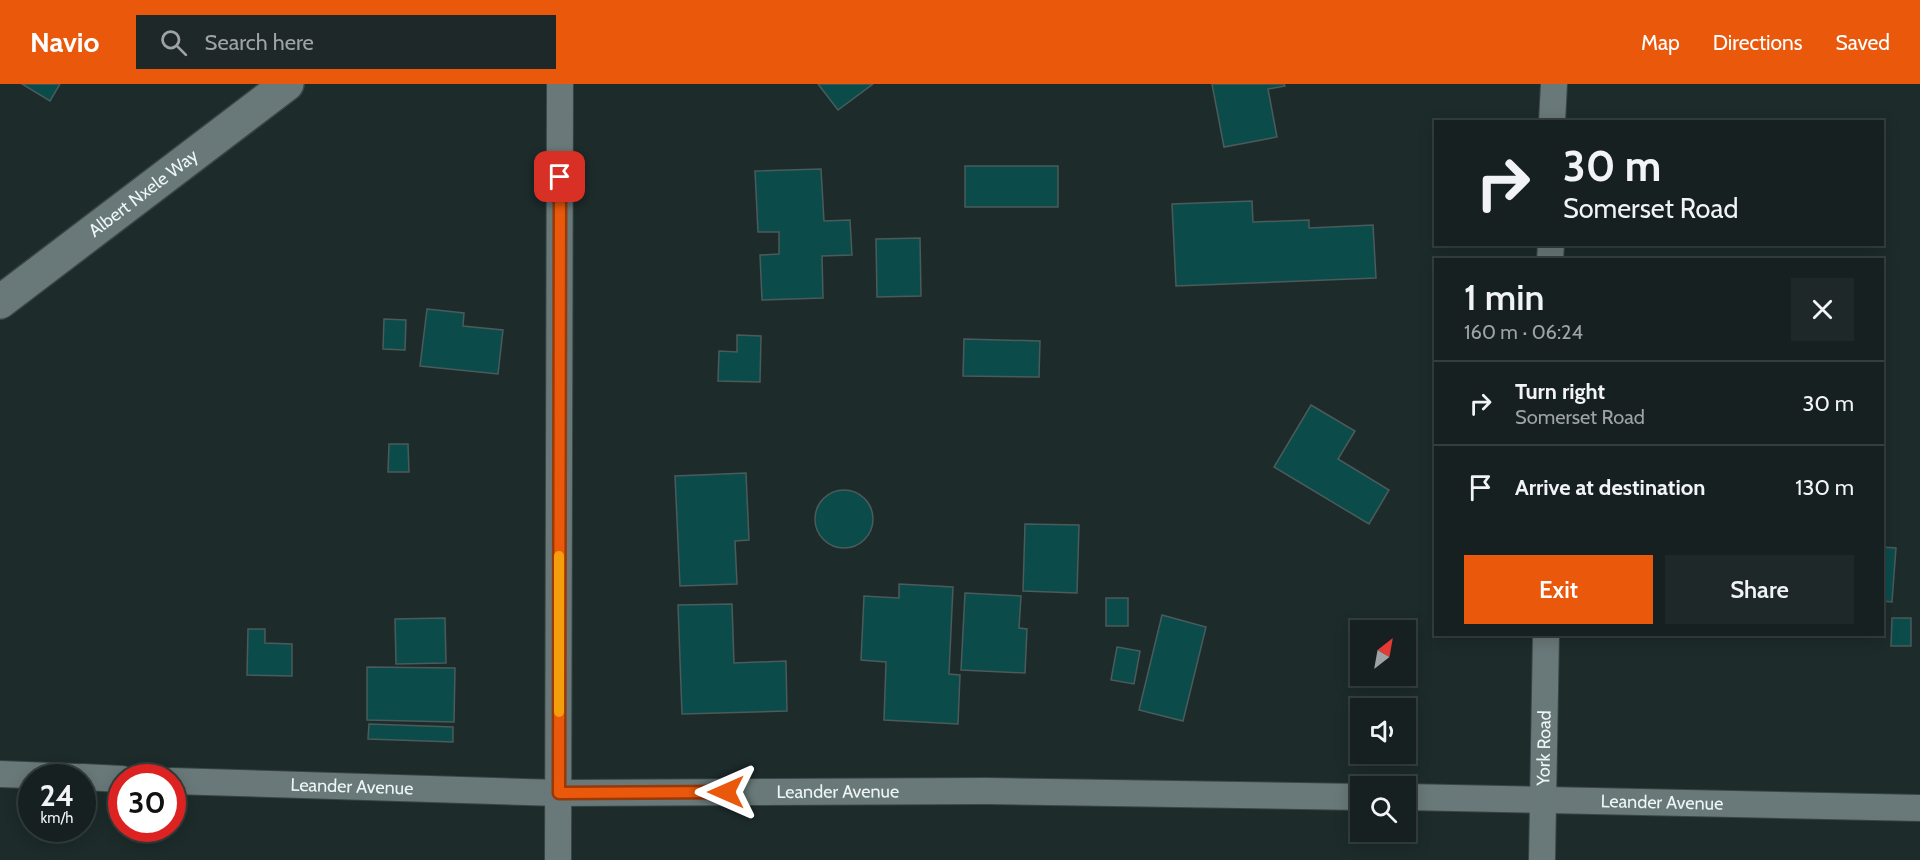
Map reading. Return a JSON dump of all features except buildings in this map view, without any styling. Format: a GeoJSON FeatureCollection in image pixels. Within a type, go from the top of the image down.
{"type":"FeatureCollection","features":[{"type":"Feature","properties":{"kind":"main road","name":"Albert Nxele Way"},"geometry":{"type":"LineString","coordinates":[[0,302],[287,84]]}},
{"type":"Feature","properties":{"kind":"street"},"geometry":{"type":"LineString","coordinates":[[558,860],[560,84]]}},
{"type":"Feature","properties":{"kind":"street"},"geometry":{"type":"LineString","coordinates":[[1552,120],[1554,84]]}},
{"type":"Feature","properties":{"kind":"street","name":"York Road"},"geometry":{"type":"LineString","coordinates":[[1542,860],[1546,636]]}},
{"type":"Feature","properties":{"kind":"street"},"geometry":{"type":"LineString","coordinates":[[0,774],[18,775]]}},
{"type":"Feature","properties":{"kind":"street","name":"Leander Avenue"},"geometry":{"type":"LineString","coordinates":[[186,781],[559,793],[987,791],[1350,797]]}},
{"type":"Feature","properties":{"kind":"street","name":"Leander Avenue"},"geometry":{"type":"LineString","coordinates":[[1416,797],[1920,808]]}},
{"type":"Feature","properties":{"kind":"slow traffic"},"geometry":{"type":"LineString","coordinates":[[559,556],[559,712]]}},
{"type":"Feature","properties":{"kind":"route"},"geometry":{"type":"LineString","coordinates":[[560,177],[559,793],[726,792]]}}]}
